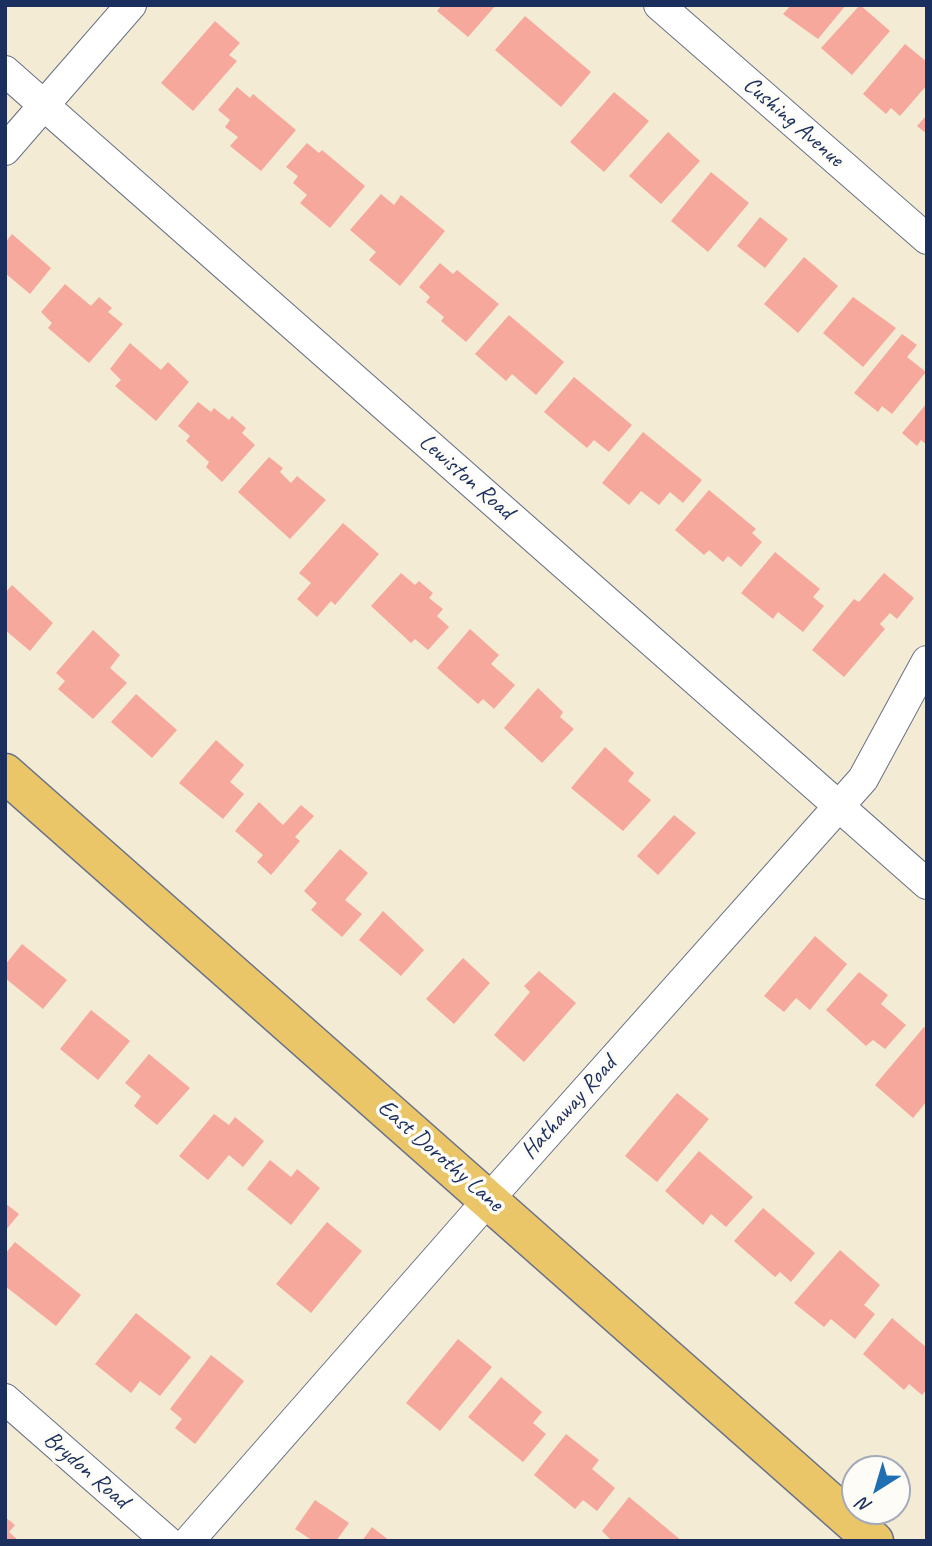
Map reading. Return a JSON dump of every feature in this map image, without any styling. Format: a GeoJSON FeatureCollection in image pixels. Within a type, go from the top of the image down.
{"type":"FeatureCollection","features":[{"type":"Feature","properties":{"kind":"main road","name":"East Dorothy Lane"},"geometry":{"type":"LineString","coordinates":[[5,773],[874,1541]]}},
{"type":"Feature","properties":{"kind":"street"},"geometry":{"type":"LineString","coordinates":[[5,149],[131,5]]}},
{"type":"Feature","properties":{"kind":"street","name":"Cushing Avenue"},"geometry":{"type":"LineString","coordinates":[[659,5],[927,239]]}},
{"type":"Feature","properties":{"kind":"street","name":"Lewiston Road"},"geometry":{"type":"LineString","coordinates":[[5,71],[927,884]]}},
{"type":"Feature","properties":{"kind":"street","name":"Hathaway Road"},"geometry":{"type":"LineString","coordinates":[[189,1541],[838,806],[873,762],[927,661]]}},
{"type":"Feature","properties":{"kind":"street","name":"Brydon Road"},"geometry":{"type":"LineString","coordinates":[[5,1399],[167,1541]]}},
{"type":"Feature","properties":{"kind":"building"},"geometry":{"type":"Polygon","coordinates":[[[442,5],[496,5],[468,37],[437,11],[442,5]]]}},
{"type":"Feature","properties":{"kind":"building"},"geometry":{"type":"Polygon","coordinates":[[[791,5],[846,5],[818,39],[783,14],[791,5]]]}},
{"type":"Feature","properties":{"kind":"building"},"geometry":{"type":"Polygon","coordinates":[[[860,5],[890,31],[852,75],[821,48],[860,5]]]}},
{"type":"Feature","properties":{"kind":"building"},"geometry":{"type":"Polygon","coordinates":[[[525,16],[591,72],[561,107],[495,50],[525,16]]]}},
{"type":"Feature","properties":{"kind":"building"},"geometry":{"type":"Polygon","coordinates":[[[215,21],[240,43],[229,55],[237,61],[193,111],[161,83],[215,21]]]}},
{"type":"Feature","properties":{"kind":"building"},"geometry":{"type":"Polygon","coordinates":[[[905,44],[927,62],[927,85],[900,116],[891,108],[886,114],[863,94],[905,44]]]}},
{"type":"Feature","properties":{"kind":"building"},"geometry":{"type":"Polygon","coordinates":[[[237,87],[250,98],[253,94],[296,130],[261,171],[230,146],[238,137],[225,127],[230,120],[218,110],[237,87]]]}},
{"type":"Feature","properties":{"kind":"building"},"geometry":{"type":"Polygon","coordinates":[[[614,92],[649,121],[604,172],[570,142],[614,92]]]}},
{"type":"Feature","properties":{"kind":"building"},"geometry":{"type":"Polygon","coordinates":[[[927,115],[927,134],[917,126],[927,115]]]}},
{"type":"Feature","properties":{"kind":"building"},"geometry":{"type":"Polygon","coordinates":[[[668,132],[700,161],[661,204],[629,176],[668,132]]]}},
{"type":"Feature","properties":{"kind":"building"},"geometry":{"type":"Polygon","coordinates":[[[307,143],[319,153],[322,150],[365,186],[330,228],[300,203],[307,195],[293,183],[298,176],[286,167],[307,143]]]}},
{"type":"Feature","properties":{"kind":"building"},"geometry":{"type":"Polygon","coordinates":[[[711,172],[749,203],[708,252],[671,221],[711,172]]]}},
{"type":"Feature","properties":{"kind":"building"},"geometry":{"type":"Polygon","coordinates":[[[381,194],[394,205],[401,195],[445,231],[400,286],[369,260],[376,252],[350,230],[381,194]]]}},
{"type":"Feature","properties":{"kind":"building"},"geometry":{"type":"Polygon","coordinates":[[[760,217],[788,239],[765,268],[737,246],[760,217]]]}},
{"type":"Feature","properties":{"kind":"building"},"geometry":{"type":"Polygon","coordinates":[[[12,234],[51,268],[30,294],[5,273],[5,243],[12,234]]]}},
{"type":"Feature","properties":{"kind":"building"},"geometry":{"type":"Polygon","coordinates":[[[804,257],[838,286],[798,333],[764,304],[804,257]]]}},
{"type":"Feature","properties":{"kind":"building"},"geometry":{"type":"Polygon","coordinates":[[[440,263],[453,274],[457,270],[499,304],[466,342],[441,321],[444,317],[426,302],[430,297],[419,287],[440,263]]]}},
{"type":"Feature","properties":{"kind":"building"},"geometry":{"type":"Polygon","coordinates":[[[65,284],[91,306],[99,297],[112,308],[108,312],[123,324],[89,363],[48,328],[52,323],[41,312],[65,284]]]}},
{"type":"Feature","properties":{"kind":"building"},"geometry":{"type":"Polygon","coordinates":[[[853,297],[896,328],[863,367],[823,333],[853,297]]]}},
{"type":"Feature","properties":{"kind":"building"},"geometry":{"type":"Polygon","coordinates":[[[509,315],[564,362],[536,395],[512,374],[506,381],[475,354],[509,315]]]}},
{"type":"Feature","properties":{"kind":"building"},"geometry":{"type":"Polygon","coordinates":[[[902,334],[917,345],[907,357],[926,372],[892,414],[882,406],[878,412],[854,393],[902,334]]]}},
{"type":"Feature","properties":{"kind":"building"},"geometry":{"type":"Polygon","coordinates":[[[130,343],[161,370],[168,362],[189,382],[156,421],[115,386],[121,380],[110,369],[130,343]]]}},
{"type":"Feature","properties":{"kind":"building"},"geometry":{"type":"Polygon","coordinates":[[[574,377],[632,425],[609,452],[594,440],[587,448],[544,412],[574,377]]]}},
{"type":"Feature","properties":{"kind":"building"},"geometry":{"type":"Polygon","coordinates":[[[198,402],[211,412],[214,408],[229,420],[232,416],[246,428],[242,433],[255,445],[222,482],[206,467],[209,462],[186,441],[190,436],[178,426],[198,402]]]}},
{"type":"Feature","properties":{"kind":"building"},"geometry":{"type":"Polygon","coordinates":[[[927,403],[927,445],[921,440],[917,446],[902,433],[927,403]]]}},
{"type":"Feature","properties":{"kind":"building"},"geometry":{"type":"Polygon","coordinates":[[[643,432],[702,480],[683,503],[670,492],[659,505],[641,491],[629,505],[602,483],[643,432]]]}},
{"type":"Feature","properties":{"kind":"building"},"geometry":{"type":"Polygon","coordinates":[[[269,457],[283,468],[280,472],[291,483],[297,476],[326,500],[290,539],[238,492],[269,457]]]}},
{"type":"Feature","properties":{"kind":"building"},"geometry":{"type":"Polygon","coordinates":[[[709,490],[756,529],[752,533],[762,542],[741,567],[728,556],[723,562],[709,550],[704,555],[675,530],[709,490]]]}},
{"type":"Feature","properties":{"kind":"building"},"geometry":{"type":"Polygon","coordinates":[[[343,523],[379,554],[335,605],[331,601],[317,617],[297,599],[311,583],[299,573],[343,523]]]}},
{"type":"Feature","properties":{"kind":"building"},"geometry":{"type":"Polygon","coordinates":[[[775,552],[820,589],[813,597],[824,606],[803,632],[778,612],[773,619],[741,593],[775,552]]]}},
{"type":"Feature","properties":{"kind":"building"},"geometry":{"type":"Polygon","coordinates":[[[401,573],[415,585],[419,581],[433,593],[429,598],[443,609],[437,616],[449,627],[428,650],[415,639],[411,643],[371,606],[401,573]]]}},
{"type":"Feature","properties":{"kind":"building"},"geometry":{"type":"Polygon","coordinates":[[[884,573],[914,598],[897,619],[890,613],[880,624],[885,629],[844,677],[812,650],[854,599],[859,602],[884,573]]]}},
{"type":"Feature","properties":{"kind":"building"},"geometry":{"type":"Polygon","coordinates":[[[12,585],[53,623],[30,651],[5,630],[5,593],[12,585]]]}},
{"type":"Feature","properties":{"kind":"building"},"geometry":{"type":"Polygon","coordinates":[[[470,629],[499,655],[491,664],[515,685],[494,709],[483,699],[478,704],[437,668],[470,629]]]}},
{"type":"Feature","properties":{"kind":"building"},"geometry":{"type":"Polygon","coordinates":[[[93,630],[120,655],[110,668],[127,683],[93,719],[58,689],[65,681],[56,673],[93,630]]]}},
{"type":"Feature","properties":{"kind":"building"},"geometry":{"type":"Polygon","coordinates":[[[538,688],[563,712],[560,717],[574,729],[542,763],[504,728],[538,688]]]}},
{"type":"Feature","properties":{"kind":"building"},"geometry":{"type":"Polygon","coordinates":[[[136,694],[177,730],[152,758],[111,722],[136,694]]]}},
{"type":"Feature","properties":{"kind":"building"},"geometry":{"type":"Polygon","coordinates":[[[216,740],[244,765],[230,782],[244,794],[223,819],[179,783],[216,740]]]}},
{"type":"Feature","properties":{"kind":"building"},"geometry":{"type":"Polygon","coordinates":[[[605,747],[634,773],[628,781],[651,800],[623,831],[571,788],[605,747]]]}},
{"type":"Feature","properties":{"kind":"building"},"geometry":{"type":"Polygon","coordinates":[[[259,802],[283,825],[301,805],[314,816],[295,837],[300,841],[271,875],[257,862],[263,855],[235,831],[259,802]]]}},
{"type":"Feature","properties":{"kind":"building"},"geometry":{"type":"Polygon","coordinates":[[[674,815],[696,833],[658,875],[637,856],[674,815]]]}},
{"type":"Feature","properties":{"kind":"building"},"geometry":{"type":"Polygon","coordinates":[[[340,849],[368,873],[345,900],[362,914],[342,937],[311,910],[317,903],[304,891],[340,849]]]}},
{"type":"Feature","properties":{"kind":"building"},"geometry":{"type":"Polygon","coordinates":[[[383,911],[424,950],[401,976],[359,940],[383,911]]]}},
{"type":"Feature","properties":{"kind":"building"},"geometry":{"type":"Polygon","coordinates":[[[815,936],[847,964],[810,1010],[796,998],[784,1012],[764,996],[815,936]]]}},
{"type":"Feature","properties":{"kind":"building"},"geometry":{"type":"Polygon","coordinates":[[[22,944],[67,980],[43,1009],[5,978],[5,965],[22,944]]]}},
{"type":"Feature","properties":{"kind":"building"},"geometry":{"type":"Polygon","coordinates":[[[463,958],[490,983],[454,1024],[426,999],[463,958]]]}},
{"type":"Feature","properties":{"kind":"building"},"geometry":{"type":"Polygon","coordinates":[[[539,971],[576,1003],[524,1062],[494,1035],[530,992],[524,986],[539,971]]]}},
{"type":"Feature","properties":{"kind":"building"},"geometry":{"type":"Polygon","coordinates":[[[859,972],[888,995],[881,1004],[906,1025],[885,1049],[873,1040],[866,1046],[826,1010],[859,972]]]}},
{"type":"Feature","properties":{"kind":"building"},"geometry":{"type":"Polygon","coordinates":[[[91,1010],[130,1041],[98,1080],[60,1049],[91,1010]]]}},
{"type":"Feature","properties":{"kind":"building"},"geometry":{"type":"Polygon","coordinates":[[[924,1027],[927,1029],[927,1101],[913,1118],[875,1085],[924,1027]]]}},
{"type":"Feature","properties":{"kind":"building"},"geometry":{"type":"Polygon","coordinates":[[[149,1054],[190,1088],[157,1125],[134,1106],[141,1096],[125,1083],[149,1054]]]}},
{"type":"Feature","properties":{"kind":"building"},"geometry":{"type":"Polygon","coordinates":[[[677,1093],[709,1119],[657,1182],[625,1156],[677,1093]]]}},
{"type":"Feature","properties":{"kind":"building"},"geometry":{"type":"Polygon","coordinates":[[[214,1114],[229,1125],[235,1117],[264,1141],[243,1167],[229,1155],[208,1180],[179,1156],[214,1114]]]}},
{"type":"Feature","properties":{"kind":"building"},"geometry":{"type":"Polygon","coordinates":[[[699,1151],[753,1197],[726,1227],[711,1214],[703,1225],[665,1191],[699,1151]]]}},
{"type":"Feature","properties":{"kind":"building"},"geometry":{"type":"Polygon","coordinates":[[[270,1160],[291,1177],[297,1169],[320,1188],[291,1225],[247,1189],[270,1160]]]}},
{"type":"Feature","properties":{"kind":"building"},"geometry":{"type":"Polygon","coordinates":[[[5,1203],[19,1214],[5,1231],[5,1203]]]}},
{"type":"Feature","properties":{"kind":"building"},"geometry":{"type":"Polygon","coordinates":[[[763,1208],[815,1253],[791,1282],[780,1272],[775,1277],[734,1241],[763,1208]]]}},
{"type":"Feature","properties":{"kind":"building"},"geometry":{"type":"Polygon","coordinates":[[[327,1222],[362,1251],[311,1313],[276,1284],[327,1222]]]}},
{"type":"Feature","properties":{"kind":"building"},"geometry":{"type":"Polygon","coordinates":[[[15,1242],[81,1295],[56,1326],[5,1286],[5,1254],[15,1242]]]}},
{"type":"Feature","properties":{"kind":"building"},"geometry":{"type":"Polygon","coordinates":[[[840,1250],[880,1285],[864,1305],[875,1314],[855,1339],[831,1319],[824,1327],[794,1303],[840,1250]]]}},
{"type":"Feature","properties":{"kind":"building"},"geometry":{"type":"Polygon","coordinates":[[[136,1313],[191,1357],[160,1396],[140,1381],[131,1393],[95,1364],[136,1313]]]}},
{"type":"Feature","properties":{"kind":"building"},"geometry":{"type":"Polygon","coordinates":[[[892,1318],[927,1348],[927,1389],[922,1395],[909,1384],[904,1390],[863,1354],[892,1318]]]}},
{"type":"Feature","properties":{"kind":"building"},"geometry":{"type":"Polygon","coordinates":[[[458,1339],[492,1367],[440,1431],[406,1403],[458,1339]]]}},
{"type":"Feature","properties":{"kind":"building"},"geometry":{"type":"Polygon","coordinates":[[[211,1355],[244,1381],[195,1444],[175,1428],[182,1419],[170,1409],[211,1355]]]}},
{"type":"Feature","properties":{"kind":"building"},"geometry":{"type":"Polygon","coordinates":[[[501,1377],[542,1412],[533,1423],[546,1434],[523,1462],[468,1417],[501,1377]]]}},
{"type":"Feature","properties":{"kind":"building"},"geometry":{"type":"Polygon","coordinates":[[[566,1434],[599,1460],[592,1469],[615,1488],[597,1511],[583,1500],[575,1509],[534,1475],[566,1434]]]}},
{"type":"Feature","properties":{"kind":"building"},"geometry":{"type":"Polygon","coordinates":[[[629,1497],[682,1541],[612,1541],[602,1531],[629,1497]]]}},
{"type":"Feature","properties":{"kind":"building"},"geometry":{"type":"Polygon","coordinates":[[[315,1500],[349,1523],[336,1541],[313,1541],[295,1529],[315,1500]]]}},
{"type":"Feature","properties":{"kind":"building"},"geometry":{"type":"Polygon","coordinates":[[[5,1517],[15,1525],[9,1532],[19,1541],[5,1541],[5,1517]]]}},
{"type":"Feature","properties":{"kind":"building"},"geometry":{"type":"Polygon","coordinates":[[[372,1527],[390,1541],[362,1541],[372,1527]]]}}]}
